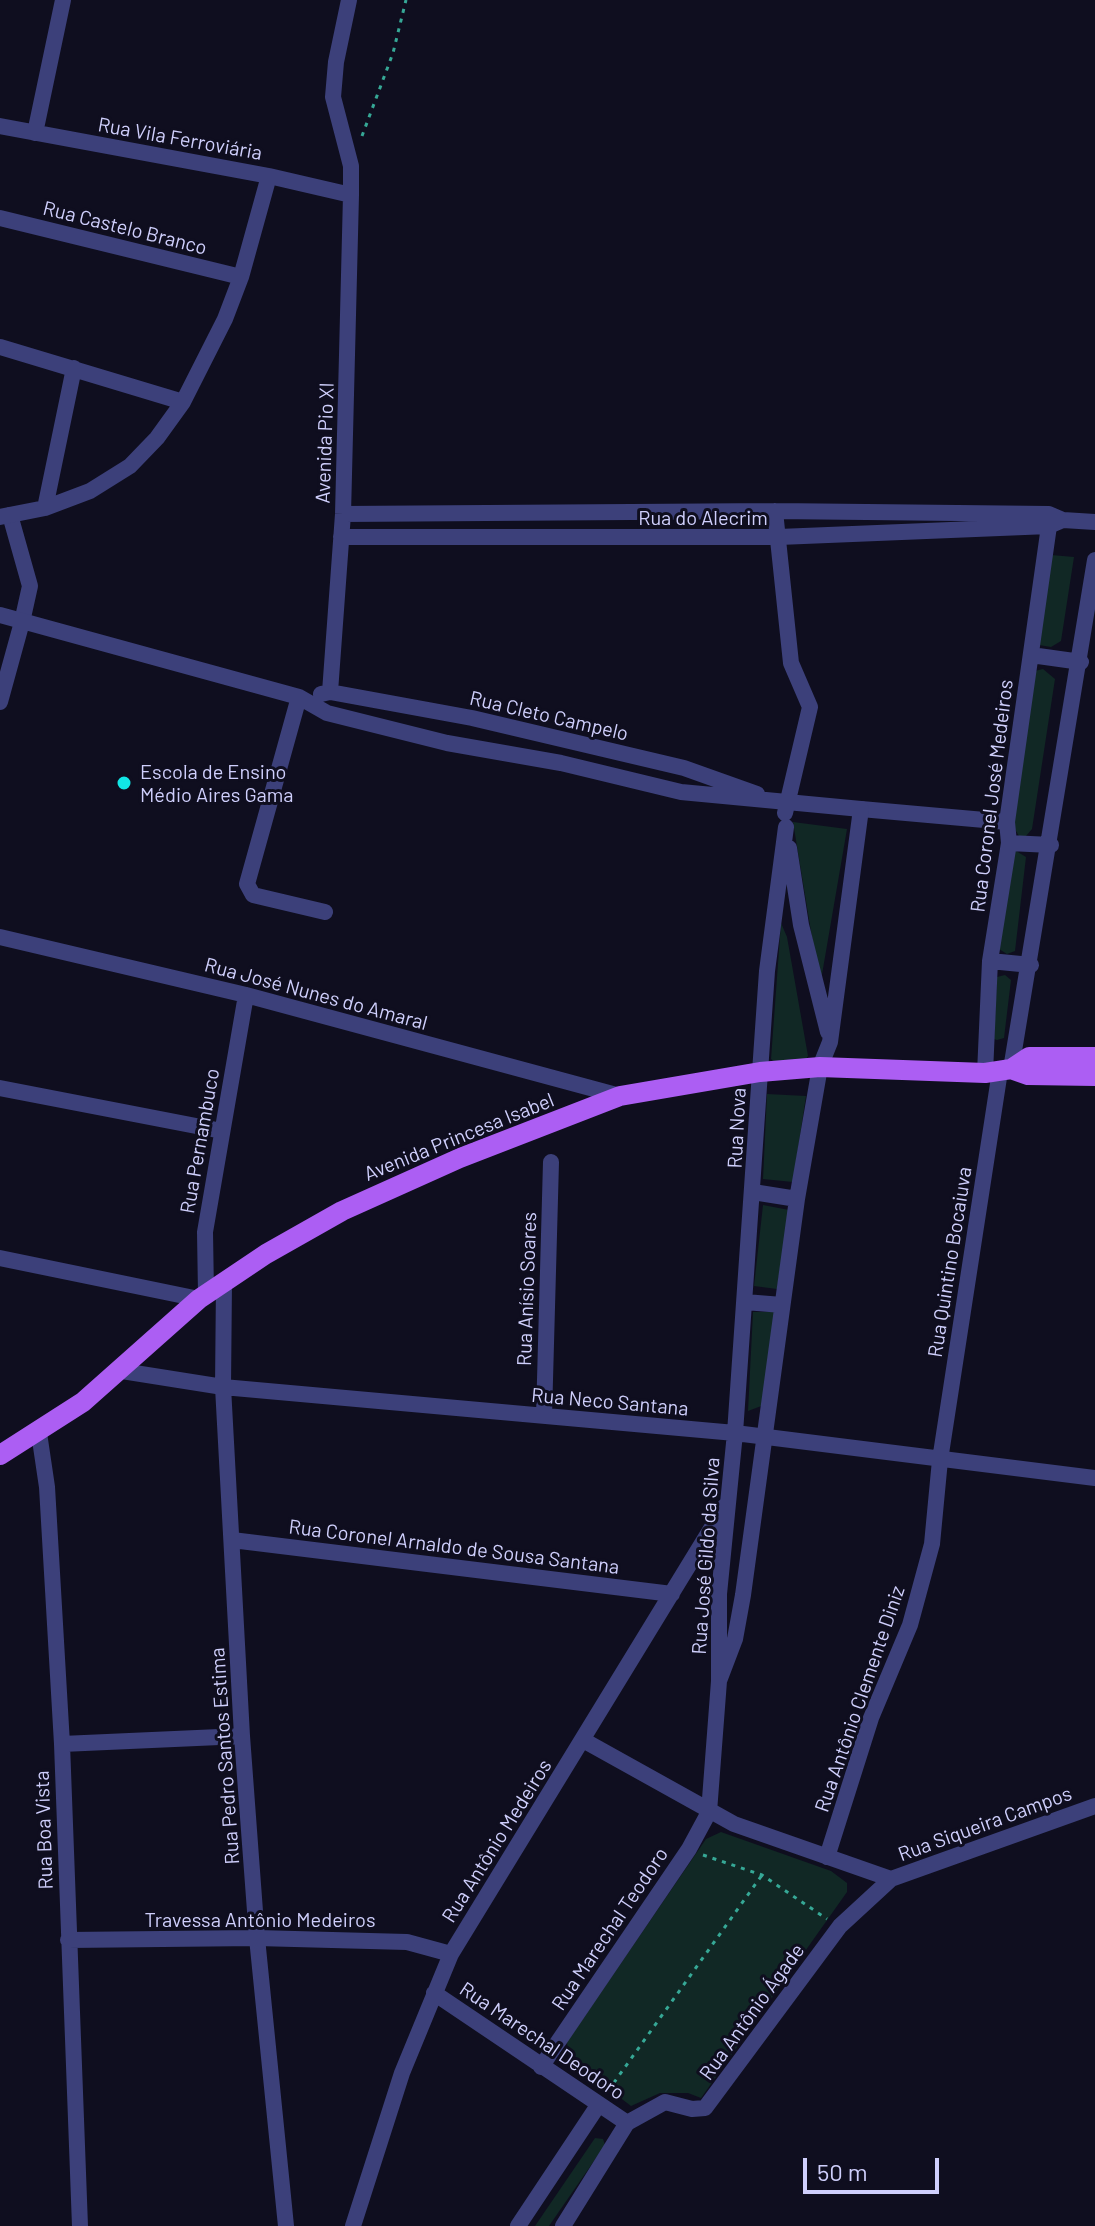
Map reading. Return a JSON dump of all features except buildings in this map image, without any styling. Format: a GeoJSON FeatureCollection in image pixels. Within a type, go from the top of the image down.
{"type":"FeatureCollection","features":[{"type":"Feature","properties":{"kind":"main road","name":"Avenida Princesa Isabel"},"geometry":{"type":"LineString","coordinates":[[999,1071],[1029,1057],[1095,1057]]}},
{"type":"Feature","properties":{"kind":"main road","name":"Avenida Princesa Isabel"},"geometry":{"type":"LineString","coordinates":[[0,1455],[39,1433],[122,1371],[202,1297],[342,1211],[460,1158],[620,1096],[760,1072],[820,1067],[1095,1076]]}},
{"type":"Feature","properties":{"kind":"street"},"geometry":{"type":"LineString","coordinates":[[35,133],[63,0]]}},
{"type":"Feature","properties":{"kind":"street","name":"Avenida Pio XI"},"geometry":{"type":"LineString","coordinates":[[330,692],[343,514],[351,195],[351,166],[333,97],[336,62],[349,0]]}},
{"type":"Feature","properties":{"kind":"street","name":"Rua Vila Ferroviária"},"geometry":{"type":"LineString","coordinates":[[0,126],[269,176],[351,195]]}},
{"type":"Feature","properties":{"kind":"street"},"geometry":{"type":"LineString","coordinates":[[0,702],[30,597],[30,586],[5,516],[45,508],[90,491],[130,466],[157,438],[183,402],[225,319],[241,277],[269,176]]}},
{"type":"Feature","properties":{"kind":"street","name":"Rua Castelo Branco"},"geometry":{"type":"LineString","coordinates":[[0,218],[241,277]]}},
{"type":"Feature","properties":{"kind":"street"},"geometry":{"type":"LineString","coordinates":[[0,347],[183,402]]}},
{"type":"Feature","properties":{"kind":"street"},"geometry":{"type":"LineString","coordinates":[[45,508],[74,368]]}},
{"type":"Feature","properties":{"kind":"street","name":"Rua do Alecrim"},"geometry":{"type":"LineString","coordinates":[[343,514],[775,511],[1049,514],[1056,523]]}},
{"type":"Feature","properties":{"kind":"street","name":"Rua Nova"},"geometry":{"type":"LineString","coordinates":[[775,511],[791,663],[810,707],[784,804],[786,827],[801,925],[830,1042]]}},
{"type":"Feature","properties":{"kind":"street"},"geometry":{"type":"LineString","coordinates":[[528,512],[531,538]]}},
{"type":"Feature","properties":{"kind":"street","name":"Rua do Alecrim"},"geometry":{"type":"LineString","coordinates":[[341,537],[779,537],[1095,522]]}},
{"type":"Feature","properties":{"kind":"street","name":"Rua Coronel José Medeiros"},"geometry":{"type":"LineString","coordinates":[[999,1071],[990,961],[1009,843],[1007,822],[1031,655],[1056,523]]}},
{"type":"Feature","properties":{"kind":"street"},"geometry":{"type":"LineString","coordinates":[[999,1071],[1031,965],[1095,560]]}},
{"type":"Feature","properties":{"kind":"street","name":"Rua Cleto Campelo"},"geometry":{"type":"LineString","coordinates":[[0,615],[299,697],[327,713],[447,743],[561,763],[681,792],[784,804],[1007,822]]}},
{"type":"Feature","properties":{"kind":"street"},"geometry":{"type":"LineString","coordinates":[[1031,655],[1081,662]]}},
{"type":"Feature","properties":{"kind":"street","name":"Rua Cleto Campelo"},"geometry":{"type":"LineString","coordinates":[[299,697],[330,692],[472,718],[684,768],[784,804]]}},
{"type":"Feature","properties":{"kind":"street"},"geometry":{"type":"LineString","coordinates":[[299,697],[247,884],[253,895],[325,912]]}},
{"type":"Feature","properties":{"kind":"street"},"geometry":{"type":"LineString","coordinates":[[762,1437],[797,1199],[820,1067],[830,1042],[861,809]]}},
{"type":"Feature","properties":{"kind":"street","name":"Rua Nova"},"geometry":{"type":"LineString","coordinates":[[735,1433],[767,971],[786,827]]}},
{"type":"Feature","properties":{"kind":"street"},"geometry":{"type":"LineString","coordinates":[[1009,843],[1051,845]]}},
{"type":"Feature","properties":{"kind":"street","name":"Rua José Nunes do Amaral"},"geometry":{"type":"LineString","coordinates":[[0,937],[246,995],[620,1096]]}},
{"type":"Feature","properties":{"kind":"street"},"geometry":{"type":"LineString","coordinates":[[990,961],[1031,965]]}},
{"type":"Feature","properties":{"kind":"street","name":"Rua Pernambuco"},"geometry":{"type":"LineString","coordinates":[[202,1297],[205,1232],[246,995]]}},
{"type":"Feature","properties":{"kind":"street","name":"Rua Quintino Bocaiuva"},"geometry":{"type":"LineString","coordinates":[[940,1460],[999,1071]]}},
{"type":"Feature","properties":{"kind":"street"},"geometry":{"type":"LineString","coordinates":[[0,1088],[222,1131]]}},
{"type":"Feature","properties":{"kind":"street","name":"Rua Anísio Soares"},"geometry":{"type":"LineString","coordinates":[[544,1416],[551,1162]]}},
{"type":"Feature","properties":{"kind":"street"},"geometry":{"type":"LineString","coordinates":[[753,1192],[797,1199]]}},
{"type":"Feature","properties":{"kind":"street"},"geometry":{"type":"LineString","coordinates":[[1,1261],[202,1297]]}},
{"type":"Feature","properties":{"kind":"street","name":"Rua Pedro Santos Estima"},"geometry":{"type":"LineString","coordinates":[[224,1282],[223,1387],[242,1736],[257,1938],[286,2226]]}},
{"type":"Feature","properties":{"kind":"street"},"geometry":{"type":"LineString","coordinates":[[745,1302],[782,1305]]}},
{"type":"Feature","properties":{"kind":"street","name":"Rua Neco Santana"},"geometry":{"type":"LineString","coordinates":[[122,1371],[223,1387],[735,1433],[1095,1478]]}},
{"type":"Feature","properties":{"kind":"street","name":"Rua Boa Vista"},"geometry":{"type":"LineString","coordinates":[[39,1433],[47,1487],[62,1744],[80,2226]]}},
{"type":"Feature","properties":{"kind":"street","name":"Rua José Gildo da Silva"},"geometry":{"type":"LineString","coordinates":[[709,1812],[719,1681],[719,1594],[735,1433]]}},
{"type":"Feature","properties":{"kind":"street","name":"Rua José Gildo da Silva"},"geometry":{"type":"LineString","coordinates":[[719,1681],[735,1639],[743,1595],[762,1437]]}},
{"type":"Feature","properties":{"kind":"street","name":"Rua Antônio Clemente Diniz"},"geometry":{"type":"LineString","coordinates":[[827,1857],[871,1718],[910,1625],[932,1544],[940,1460]]}},
{"type":"Feature","properties":{"kind":"street","name":"Rua Antônio Medeiros"},"geometry":{"type":"LineString","coordinates":[[353,2226],[402,2073],[451,1954],[728,1503]]}},
{"type":"Feature","properties":{"kind":"street","name":"Rua Coronel Arnaldo de Sousa Santana"},"geometry":{"type":"LineString","coordinates":[[232,1540],[672,1594]]}},
{"type":"Feature","properties":{"kind":"street"},"geometry":{"type":"LineString","coordinates":[[724,1545],[749,1547]]}},
{"type":"Feature","properties":{"kind":"street"},"geometry":{"type":"LineString","coordinates":[[719,1594],[743,1595]]}},
{"type":"Feature","properties":{"kind":"street"},"geometry":{"type":"LineString","coordinates":[[62,1744],[242,1736]]}},
{"type":"Feature","properties":{"kind":"street","name":"Rua Siqueira Campos"},"geometry":{"type":"LineString","coordinates":[[583,1740],[709,1812],[891,1879],[1095,1806]]}},
{"type":"Feature","properties":{"kind":"street","name":"Rua Marechal Teodoro"},"geometry":{"type":"LineString","coordinates":[[541,2067],[689,1849],[709,1812]]}},
{"type":"Feature","properties":{"kind":"street","name":"Rua Antônio Ágade"},"geometry":{"type":"LineString","coordinates":[[627,2123],[665,2102],[692,2109],[705,2108],[840,1926],[891,1879]]}},
{"type":"Feature","properties":{"kind":"street","name":"Travessa Antônio Medeiros"},"geometry":{"type":"LineString","coordinates":[[68,1940],[257,1938],[407,1942],[451,1954]]}},
{"type":"Feature","properties":{"kind":"street","name":"Rua Marechal Deodoro"},"geometry":{"type":"LineString","coordinates":[[434,1993],[627,2123]]}},
{"type":"Feature","properties":{"kind":"street"},"geometry":{"type":"LineString","coordinates":[[518,2226],[599,2104]]}},
{"type":"Feature","properties":{"kind":"street"},"geometry":{"type":"LineString","coordinates":[[563,2226],[627,2123]]}},
{"type":"Feature","properties":{"kind":"path"},"geometry":{"type":"LineString","coordinates":[[351,166],[393,53],[406,0]]}},
{"type":"Feature","properties":{"kind":"path"},"geometry":{"type":"LineString","coordinates":[[689,1849],[762,1875],[840,1926]]}},
{"type":"Feature","properties":{"kind":"path"},"geometry":{"type":"LineString","coordinates":[[599,2104],[762,1875]]}},
{"type":"Feature","properties":{"kind":"green space"},"geometry":{"type":"Polygon","coordinates":[[[1040,554],[1074,557],[1061,641],[1051,647],[1039,645],[1040,554]]]}},
{"type":"Feature","properties":{"kind":"green space"},"geometry":{"type":"Polygon","coordinates":[[[1043,669],[1055,679],[1032,829],[1026,836],[1019,836],[1013,826],[1035,671],[1043,669]]]}},
{"type":"Feature","properties":{"kind":"green space"},"geometry":{"type":"Polygon","coordinates":[[[793,822],[847,829],[820,986],[793,822]]]}},
{"type":"Feature","properties":{"kind":"green space"},"geometry":{"type":"Polygon","coordinates":[[[1016,851],[1026,857],[1015,951],[1007,954],[999,949],[1010,856],[1016,851]]]}},
{"type":"Feature","properties":{"kind":"green space"},"geometry":{"type":"Polygon","coordinates":[[[781,923],[787,937],[808,1056],[804,1062],[776,1063],[771,1059],[781,923]]]}},
{"type":"Feature","properties":{"kind":"green space"},"geometry":{"type":"Polygon","coordinates":[[[1005,975],[1011,980],[1004,1038],[997,1040],[994,1039],[997,977],[1005,975]]]}},
{"type":"Feature","properties":{"kind":"green space"},"geometry":{"type":"Polygon","coordinates":[[[767,1094],[806,1096],[793,1182],[763,1179],[767,1094]]]}},
{"type":"Feature","properties":{"kind":"green space"},"geometry":{"type":"Polygon","coordinates":[[[763,1205],[789,1210],[777,1289],[754,1286],[763,1205]]]}},
{"type":"Feature","properties":{"kind":"green space"},"geometry":{"type":"Polygon","coordinates":[[[753,1312],[775,1312],[764,1405],[748,1411],[753,1312]]]}},
{"type":"Feature","properties":{"kind":"green space"},"geometry":{"type":"Polygon","coordinates":[[[721,1832],[831,1871],[847,1883],[847,1892],[701,2098],[688,2093],[660,2093],[631,2106],[576,2064],[568,2054],[567,2042],[706,1839],[721,1832]]]}},
{"type":"Feature","properties":{"kind":"green space"},"geometry":{"type":"Polygon","coordinates":[[[595,2138],[603,2139],[605,2145],[549,2226],[535,2226],[595,2138]]]}},
{"type":"Feature","properties":{"kind":"place","name":"Escola de Ensino Médio Aires Gama"},"geometry":{"type":"Point","coordinates":[124,783]}}]}
